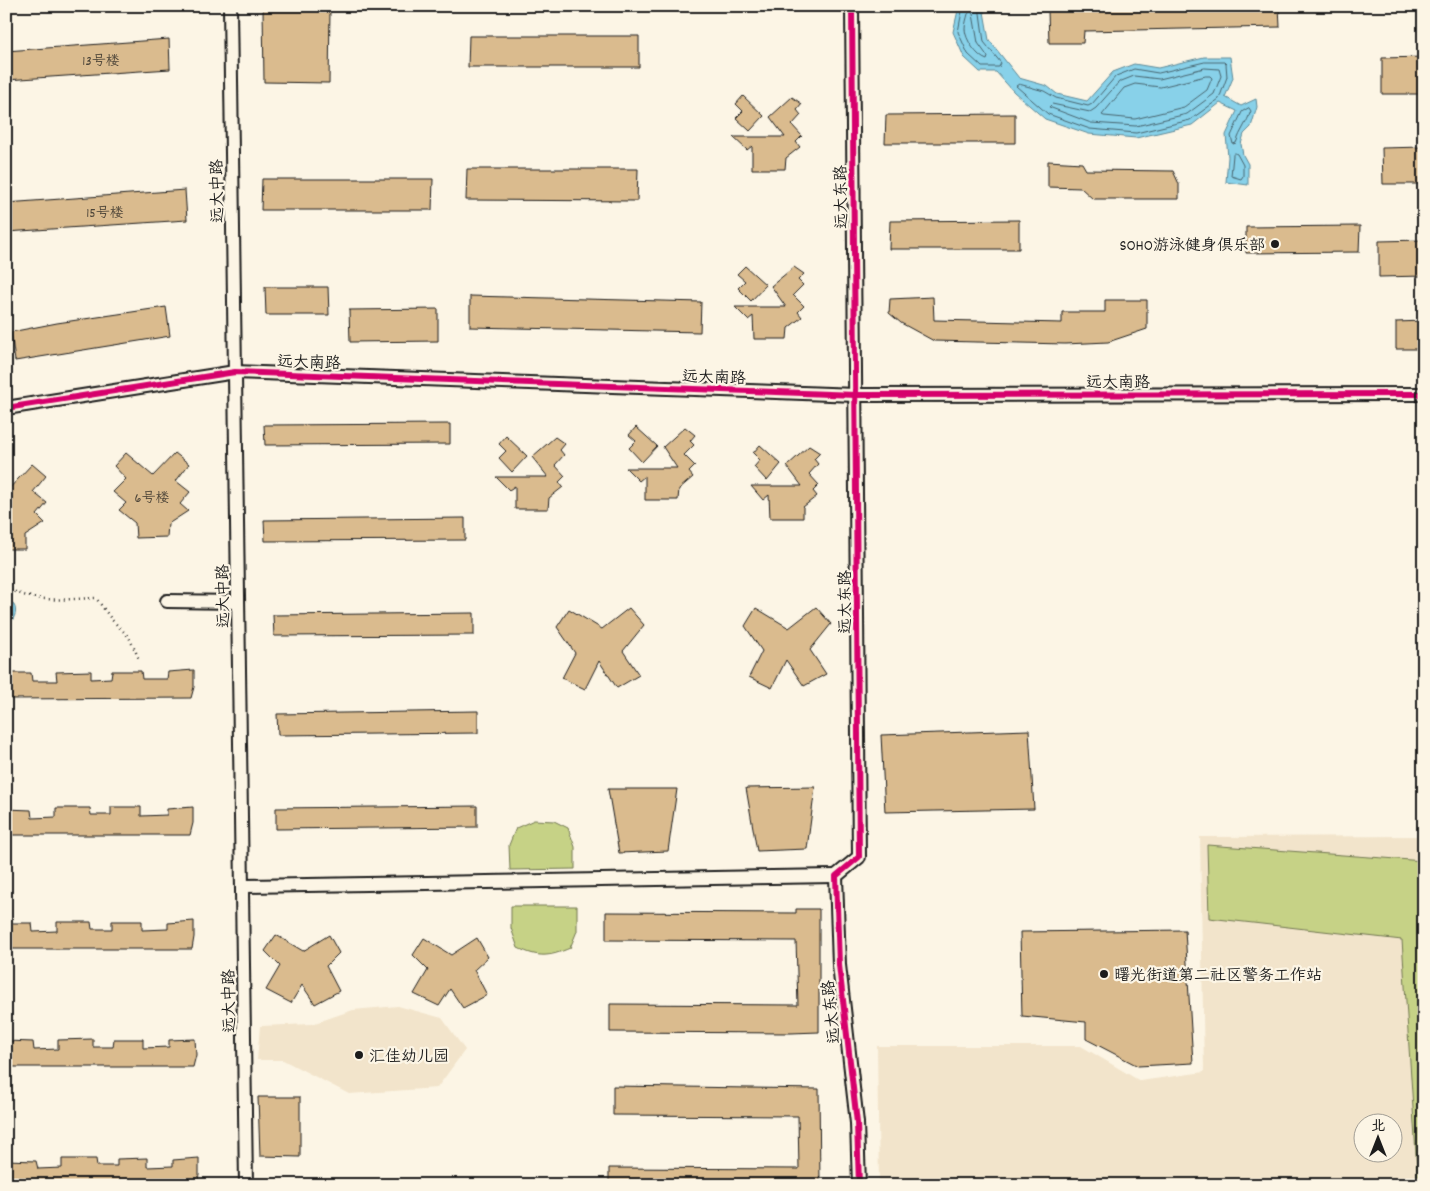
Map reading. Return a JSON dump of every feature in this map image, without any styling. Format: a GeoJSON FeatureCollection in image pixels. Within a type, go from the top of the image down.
{"type":"FeatureCollection","features":[{"type":"Feature","properties":{"kind":"street","name":"远大中路"},"geometry":{"type":"LineString","coordinates":[[230,6],[246,1185]]}},
{"type":"Feature","properties":{"kind":"street","name":"远大东路"},"geometry":{"type":"LineString","coordinates":[[852,6],[859,857],[836,876],[839,966],[856,1123],[859,1185]]}},
{"type":"Feature","properties":{"kind":"street","name":"远大南路"},"geometry":{"type":"LineString","coordinates":[[6,408],[235,372],[856,395],[1424,394]]}},
{"type":"Feature","properties":{"kind":"street"},"geometry":{"type":"LineString","coordinates":[[167,601],[238,602]]}},
{"type":"Feature","properties":{"kind":"street"},"geometry":{"type":"LineString","coordinates":[[243,886],[836,876]]}},
{"type":"Feature","properties":{"kind":"path"},"geometry":{"type":"LineString","coordinates":[[6,587],[15,593],[34,599],[96,598],[112,620],[129,637],[139,659]]}},
{"type":"Feature","properties":{"kind":"shaded area"},"geometry":{"type":"Polygon","coordinates":[[[1424,836],[1424,1185],[879,1185],[877,1046],[1081,1046],[1140,1081],[1204,1072],[1200,837],[1424,836]]]}},
{"type":"Feature","properties":{"kind":"shaded area","name":"汇佳幼儿园"},"geometry":{"type":"Polygon","coordinates":[[[398,1006],[442,1018],[465,1050],[437,1088],[349,1094],[283,1060],[257,1060],[260,1026],[312,1024],[353,1010],[398,1006]]]}},
{"type":"Feature","properties":{"kind":"green space"},"geometry":{"type":"Polygon","coordinates":[[[534,820],[554,821],[568,828],[575,847],[575,869],[510,870],[509,845],[516,828],[534,820]]]}},
{"type":"Feature","properties":{"kind":"green space"},"geometry":{"type":"Polygon","coordinates":[[[1207,845],[1424,861],[1424,1185],[1418,1185],[1402,940],[1209,918],[1207,845]]]}},
{"type":"Feature","properties":{"kind":"green space"},"geometry":{"type":"Polygon","coordinates":[[[511,906],[577,906],[577,931],[570,948],[550,955],[538,955],[518,948],[511,928],[511,906]]]}},
{"type":"Feature","properties":{"kind":"water"},"geometry":{"type":"Polygon","coordinates":[[[959,6],[983,6],[989,40],[1019,78],[1047,86],[1057,94],[1087,101],[1113,72],[1134,64],[1158,68],[1204,57],[1230,57],[1233,78],[1225,97],[1241,106],[1256,99],[1257,107],[1251,127],[1244,134],[1241,144],[1243,155],[1248,164],[1248,185],[1226,182],[1228,157],[1226,135],[1237,111],[1220,103],[1192,125],[1136,138],[1089,134],[1045,119],[1014,92],[996,72],[980,72],[964,57],[953,32],[959,6]]]}},
{"type":"Feature","properties":{"kind":"water"},"geometry":{"type":"Polygon","coordinates":[[[13,603],[14,616],[12,621],[6,623],[6,604],[13,603]]]}},
{"type":"Feature","properties":{"kind":"building"},"geometry":{"type":"Polygon","coordinates":[[[1086,6],[1279,6],[1280,27],[1084,31],[1083,43],[1049,43],[1048,10],[1086,10],[1086,6]]]}},
{"type":"Feature","properties":{"kind":"building"},"geometry":{"type":"Polygon","coordinates":[[[263,8],[330,9],[329,83],[264,82],[263,8]]]}},
{"type":"Feature","properties":{"kind":"building"},"geometry":{"type":"Polygon","coordinates":[[[469,36],[639,36],[639,67],[468,67],[469,36]]]}},
{"type":"Feature","properties":{"kind":"building"},"geometry":{"type":"Polygon","coordinates":[[[169,39],[170,69],[6,80],[6,51],[169,39]]]}},
{"type":"Feature","properties":{"kind":"building"},"geometry":{"type":"Polygon","coordinates":[[[1424,57],[1424,94],[1382,94],[1382,58],[1424,57]]]}},
{"type":"Feature","properties":{"kind":"building"},"geometry":{"type":"Polygon","coordinates":[[[743,96],[764,116],[750,131],[736,118],[743,111],[736,104],[743,96]]]}},
{"type":"Feature","properties":{"kind":"building"},"geometry":{"type":"Polygon","coordinates":[[[792,97],[802,104],[797,110],[801,115],[792,125],[802,136],[796,142],[800,147],[786,158],[785,169],[752,169],[752,146],[747,150],[733,137],[785,137],[770,117],[792,97]]]}},
{"type":"Feature","properties":{"kind":"building"},"geometry":{"type":"Polygon","coordinates":[[[1015,114],[1015,143],[885,143],[886,115],[1015,114]]]}},
{"type":"Feature","properties":{"kind":"building"},"geometry":{"type":"Polygon","coordinates":[[[1424,147],[1424,184],[1383,184],[1382,148],[1424,147]]]}},
{"type":"Feature","properties":{"kind":"building"},"geometry":{"type":"Polygon","coordinates":[[[1048,161],[1082,163],[1086,170],[1173,171],[1179,184],[1179,199],[1093,199],[1081,188],[1048,187],[1048,161]]]}},
{"type":"Feature","properties":{"kind":"building"},"geometry":{"type":"Polygon","coordinates":[[[467,169],[638,169],[637,201],[466,200],[467,169]]]}},
{"type":"Feature","properties":{"kind":"building"},"geometry":{"type":"Polygon","coordinates":[[[262,179],[433,179],[432,210],[261,210],[262,179]]]}},
{"type":"Feature","properties":{"kind":"building"},"geometry":{"type":"Polygon","coordinates":[[[185,190],[187,220],[6,232],[6,203],[185,190]]]}},
{"type":"Feature","properties":{"kind":"building"},"geometry":{"type":"Polygon","coordinates":[[[1019,220],[1019,249],[889,249],[890,221],[1019,220]]]}},
{"type":"Feature","properties":{"kind":"building"},"geometry":{"type":"Polygon","coordinates":[[[1360,226],[1359,252],[1246,253],[1246,227],[1360,226]]]}},
{"type":"Feature","properties":{"kind":"building"},"geometry":{"type":"Polygon","coordinates":[[[1424,240],[1424,276],[1379,277],[1379,241],[1424,240]]]}},
{"type":"Feature","properties":{"kind":"building"},"geometry":{"type":"Polygon","coordinates":[[[745,266],[766,285],[751,301],[738,288],[745,281],[737,274],[745,266]]]}},
{"type":"Feature","properties":{"kind":"building"},"geometry":{"type":"Polygon","coordinates":[[[794,267],[804,274],[798,280],[803,285],[793,295],[804,306],[798,312],[802,317],[788,328],[787,339],[754,339],[753,316],[748,320],[735,307],[786,307],[771,286],[794,267]]]}},
{"type":"Feature","properties":{"kind":"building"},"geometry":{"type":"Polygon","coordinates":[[[265,287],[328,287],[329,315],[266,315],[265,287]]]}},
{"type":"Feature","properties":{"kind":"building"},"geometry":{"type":"Polygon","coordinates":[[[470,296],[701,302],[700,332],[470,327],[470,296]]]}},
{"type":"Feature","properties":{"kind":"building"},"geometry":{"type":"Polygon","coordinates":[[[933,297],[934,320],[1062,323],[1062,312],[1105,312],[1105,300],[1147,300],[1147,329],[1108,342],[1065,344],[934,341],[901,323],[889,313],[890,299],[933,297]]]}},
{"type":"Feature","properties":{"kind":"building"},"geometry":{"type":"Polygon","coordinates":[[[166,307],[170,336],[15,361],[11,332],[57,323],[166,307]]]}},
{"type":"Feature","properties":{"kind":"building"},"geometry":{"type":"Polygon","coordinates":[[[438,309],[438,341],[350,342],[349,310],[438,309]]]}},
{"type":"Feature","properties":{"kind":"building"},"geometry":{"type":"Polygon","coordinates":[[[1424,321],[1424,349],[1396,349],[1396,322],[1424,321]]]}},
{"type":"Feature","properties":{"kind":"building"},"geometry":{"type":"Polygon","coordinates":[[[450,424],[450,444],[265,445],[264,425],[450,424]]]}},
{"type":"Feature","properties":{"kind":"building"},"geometry":{"type":"Polygon","coordinates":[[[636,427],[657,446],[642,462],[629,448],[636,441],[629,435],[636,427]]]}},
{"type":"Feature","properties":{"kind":"building"},"geometry":{"type":"Polygon","coordinates":[[[685,427],[695,435],[690,441],[694,445],[684,455],[695,466],[689,472],[693,477],[679,489],[678,500],[645,500],[645,476],[639,481],[626,468],[677,468],[663,447],[685,427]]]}},
{"type":"Feature","properties":{"kind":"building"},"geometry":{"type":"Polygon","coordinates":[[[506,436],[527,456],[512,472],[499,458],[506,451],[499,444],[506,436]]]}},
{"type":"Feature","properties":{"kind":"building"},"geometry":{"type":"Polygon","coordinates":[[[555,437],[565,444],[560,450],[564,455],[555,465],[565,476],[559,482],[563,487],[549,498],[548,509],[515,509],[515,486],[509,490],[496,477],[548,477],[532,457],[555,437]]]}},
{"type":"Feature","properties":{"kind":"building"},"geometry":{"type":"Polygon","coordinates":[[[760,445],[781,464],[767,481],[754,467],[760,460],[753,453],[760,445]]]}},
{"type":"Feature","properties":{"kind":"building"},"geometry":{"type":"Polygon","coordinates":[[[809,446],[820,453],[814,459],[818,464],[809,474],[819,485],[813,491],[817,496],[803,507],[803,518],[770,518],[769,495],[763,500],[751,486],[802,486],[787,466],[809,446]]]}},
{"type":"Feature","properties":{"kind":"building"},"geometry":{"type":"Polygon","coordinates":[[[126,453],[153,476],[175,453],[189,464],[176,481],[190,492],[180,504],[188,511],[168,524],[167,537],[136,538],[135,523],[119,510],[126,503],[113,492],[126,479],[114,466],[126,453]]]}},
{"type":"Feature","properties":{"kind":"building"},"geometry":{"type":"Polygon","coordinates":[[[32,464],[46,476],[33,492],[47,503],[37,515],[45,523],[25,536],[25,549],[6,549],[6,492],[32,464]]]}},
{"type":"Feature","properties":{"kind":"building"},"geometry":{"type":"Polygon","coordinates":[[[465,518],[465,540],[265,541],[264,520],[465,518]]]}},
{"type":"Feature","properties":{"kind":"building"},"geometry":{"type":"Polygon","coordinates":[[[816,607],[831,624],[810,650],[826,674],[804,686],[786,660],[772,688],[749,677],[762,651],[745,626],[756,608],[789,628],[816,607]]]}},
{"type":"Feature","properties":{"kind":"building"},"geometry":{"type":"Polygon","coordinates":[[[629,608],[644,625],[623,651],[639,675],[617,688],[599,661],[585,689],[562,678],[575,653],[557,627],[569,609],[602,629],[629,608]]]}},
{"type":"Feature","properties":{"kind":"building"},"geometry":{"type":"Polygon","coordinates":[[[474,613],[474,635],[274,636],[273,615],[474,613]]]}},
{"type":"Feature","properties":{"kind":"building"},"geometry":{"type":"Polygon","coordinates":[[[194,670],[194,687],[191,698],[6,699],[6,673],[31,673],[32,681],[57,681],[56,672],[91,671],[91,679],[111,678],[112,671],[141,671],[142,679],[167,679],[168,672],[194,670]]]}},
{"type":"Feature","properties":{"kind":"building"},"geometry":{"type":"Polygon","coordinates":[[[478,711],[478,733],[278,735],[277,714],[478,711]]]}},
{"type":"Feature","properties":{"kind":"building"},"geometry":{"type":"Polygon","coordinates":[[[1029,730],[1034,809],[885,812],[881,735],[1029,730]]]}},
{"type":"Feature","properties":{"kind":"building"},"geometry":{"type":"Polygon","coordinates":[[[815,787],[807,849],[757,851],[746,788],[815,787]]]}},
{"type":"Feature","properties":{"kind":"building"},"geometry":{"type":"Polygon","coordinates":[[[608,789],[677,789],[668,851],[619,853],[608,789]]]}},
{"type":"Feature","properties":{"kind":"building"},"geometry":{"type":"Polygon","coordinates":[[[477,806],[477,827],[276,829],[276,808],[477,806]]]}},
{"type":"Feature","properties":{"kind":"building"},"geometry":{"type":"Polygon","coordinates":[[[111,807],[141,807],[141,816],[167,815],[167,809],[193,807],[193,823],[190,835],[6,835],[6,809],[31,810],[32,818],[56,817],[56,808],[90,808],[91,815],[111,815],[111,807]]]}},
{"type":"Feature","properties":{"kind":"building"},"geometry":{"type":"Polygon","coordinates":[[[796,909],[819,909],[819,1032],[610,1032],[610,1004],[798,1005],[796,941],[606,940],[606,912],[796,913],[796,909]]]}},
{"type":"Feature","properties":{"kind":"building"},"geometry":{"type":"Polygon","coordinates":[[[112,921],[142,921],[142,930],[168,929],[168,923],[194,921],[192,949],[6,949],[6,923],[32,923],[33,932],[57,931],[57,922],[91,922],[92,929],[112,929],[112,921]]]}},
{"type":"Feature","properties":{"kind":"building","name":"曙光街道第二社区警务工作站"},"geometry":{"type":"Polygon","coordinates":[[[1185,930],[1193,1063],[1138,1066],[1086,1039],[1086,1022],[1022,1016],[1020,932],[1185,930]]]}},
{"type":"Feature","properties":{"kind":"building"},"geometry":{"type":"Polygon","coordinates":[[[276,935],[303,951],[329,935],[339,953],[326,966],[339,991],[315,1004],[302,985],[291,1003],[266,990],[280,966],[265,951],[276,935]]]}},
{"type":"Feature","properties":{"kind":"building"},"geometry":{"type":"Polygon","coordinates":[[[424,938],[451,955],[477,938],[488,957],[474,970],[487,995],[463,1008],[450,989],[439,1006],[414,994],[428,970],[413,955],[424,938]]]}},
{"type":"Feature","properties":{"kind":"building"},"geometry":{"type":"Polygon","coordinates":[[[93,1039],[93,1047],[113,1047],[114,1039],[143,1039],[143,1048],[169,1047],[169,1040],[195,1039],[196,1055],[193,1067],[6,1067],[6,1041],[33,1042],[34,1050],[58,1049],[58,1040],[93,1039]]]}},
{"type":"Feature","properties":{"kind":"building"},"geometry":{"type":"Polygon","coordinates":[[[613,1086],[819,1089],[820,1185],[609,1185],[609,1168],[799,1169],[798,1116],[613,1115],[613,1086]]]}},
{"type":"Feature","properties":{"kind":"building"},"geometry":{"type":"Polygon","coordinates":[[[258,1097],[300,1097],[300,1157],[260,1156],[258,1097]]]}},
{"type":"Feature","properties":{"kind":"building"},"geometry":{"type":"Polygon","coordinates":[[[147,1158],[147,1167],[173,1166],[173,1160],[199,1158],[197,1185],[6,1185],[6,1160],[36,1161],[38,1169],[62,1168],[62,1159],[96,1159],[97,1166],[117,1166],[117,1159],[147,1158]]]}},
{"type":"Feature","properties":{"kind":"cycle path"},"geometry":{"type":"LineString","coordinates":[[852,6],[859,857],[836,876],[839,965],[857,1123],[859,1185]]}},
{"type":"Feature","properties":{"kind":"cycle path"},"geometry":{"type":"LineString","coordinates":[[6,408],[235,372],[856,395],[1424,394]]}},
{"type":"Feature","properties":{"kind":"place","name":"SOHO游泳健身俱乐部"},"geometry":{"type":"Point","coordinates":[1275,244]}},
{"type":"Feature","properties":{"kind":"place","name":"曙光街道第二社区警务工作站"},"geometry":{"type":"Point","coordinates":[1104,974]}},
{"type":"Feature","properties":{"kind":"place","name":"汇佳幼儿园"},"geometry":{"type":"Point","coordinates":[359,1055]}}]}
